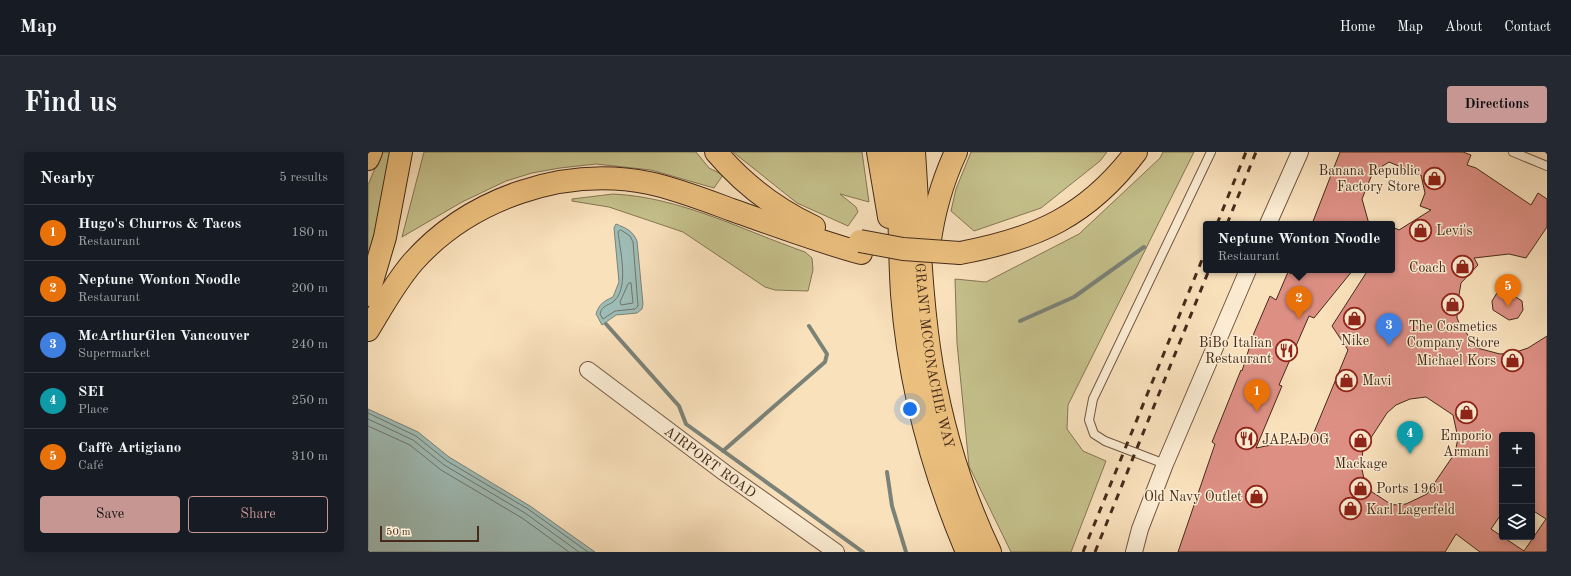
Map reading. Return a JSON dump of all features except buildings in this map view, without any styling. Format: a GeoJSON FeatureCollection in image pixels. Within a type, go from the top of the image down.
{"type":"FeatureCollection","features":[{"type":"Feature","properties":{"kind":"main road"},"geometry":{"type":"LineString","coordinates":[[368,159],[371,152]]}},
{"type":"Feature","properties":{"kind":"main road"},"geometry":{"type":"LineString","coordinates":[[368,295],[385,237],[401,152]]}},
{"type":"Feature","properties":{"kind":"main road"},"geometry":{"type":"LineString","coordinates":[[394,191],[406,152]]}},
{"type":"Feature","properties":{"kind":"main road"},"geometry":{"type":"LineString","coordinates":[[716,152],[752,189],[788,213],[824,231],[883,257],[914,259],[941,258],[1004,244],[1054,225],[1099,192],[1136,152]]}},
{"type":"Feature","properties":{"kind":"main road"},"geometry":{"type":"LineString","coordinates":[[878,152],[902,293]]}},
{"type":"Feature","properties":{"kind":"main road","name":"GRANT MCCONACHIE WAY"},"geometry":{"type":"LineString","coordinates":[[897,152],[902,293],[911,368],[923,426],[939,480],[967,552]]}},
{"type":"Feature","properties":{"kind":"main road","name":"GRANT MCCONACHIE WAY"},"geometry":{"type":"LineString","coordinates":[[914,152],[924,306],[932,366],[950,445],[966,494],[990,552]]}},
{"type":"Feature","properties":{"kind":"main road"},"geometry":{"type":"LineString","coordinates":[[924,306],[928,253],[934,217],[942,188],[956,152]]}},
{"type":"Feature","properties":{"kind":"main road"},"geometry":{"type":"LineString","coordinates":[[368,330],[387,298],[405,273],[428,247],[446,232],[483,208],[504,199],[546,185],[567,181],[609,178],[649,184],[706,200],[799,234],[861,247]]}},
{"type":"Feature","properties":{"kind":"street"},"geometry":{"type":"LineString","coordinates":[[1269,221],[1300,152]]}},
{"type":"Feature","properties":{"kind":"street"},"geometry":{"type":"LineString","coordinates":[[1134,552],[1140,529],[1165,464],[1247,273]]}},
{"type":"Feature","properties":{"kind":"street","name":"AIRPORT ROAD"},"geometry":{"type":"LineString","coordinates":[[588,370],[724,473],[836,552]]}},
{"type":"Feature","properties":{"kind":"lane"},"geometry":{"type":"LineString","coordinates":[[1165,464],[1105,441],[1094,434],[1089,420],[1093,399],[1211,152]]}},
{"type":"Feature","properties":{"kind":"lane"},"geometry":{"type":"LineString","coordinates":[[1513,152],[1547,166]]}},
{"type":"Feature","properties":{"kind":"shaded area"},"geometry":{"type":"Polygon","coordinates":[[[382,152],[392,152],[387,184],[368,263],[368,185],[382,152]]]}},
{"type":"Feature","properties":{"kind":"shaded area"},"geometry":{"type":"Polygon","coordinates":[[[424,152],[696,152],[709,168],[723,175],[714,188],[651,170],[596,164],[532,173],[506,181],[462,202],[402,237],[424,152]]]}},
{"type":"Feature","properties":{"kind":"shaded area"},"geometry":{"type":"Polygon","coordinates":[[[733,152],[862,152],[869,202],[840,194],[856,207],[858,212],[848,226],[797,203],[733,152]]]}},
{"type":"Feature","properties":{"kind":"shaded area"},"geometry":{"type":"Polygon","coordinates":[[[971,152],[1107,152],[1100,161],[1041,208],[974,231],[951,211],[956,189],[971,152]]]}},
{"type":"Feature","properties":{"kind":"shaded area"},"geometry":{"type":"Polygon","coordinates":[[[1163,152],[1194,152],[1068,405],[1067,429],[1083,451],[1106,461],[1071,552],[1011,552],[969,466],[957,343],[955,279],[986,282],[1079,234],[1160,158],[1163,152]]]}},
{"type":"Feature","properties":{"kind":"shaded area"},"geometry":{"type":"Polygon","coordinates":[[[613,194],[638,196],[687,208],[805,252],[812,258],[813,270],[808,291],[775,290],[765,287],[683,232],[609,207],[572,201],[572,199],[613,194]]]}},
{"type":"Feature","properties":{"kind":"water"},"geometry":{"type":"Polygon","coordinates":[[[616,224],[629,230],[637,241],[643,304],[642,309],[637,313],[616,315],[602,325],[596,314],[597,311],[602,303],[613,297],[619,282],[614,228],[616,224]]]}},
{"type":"Feature","properties":{"kind":"water"},"geometry":{"type":"Polygon","coordinates":[[[368,409],[418,432],[449,457],[530,506],[595,552],[368,552],[368,409]]]}},
{"type":"Feature","properties":{"kind":"waterway"},"geometry":{"type":"LineString","coordinates":[[1020,321],[1074,297],[1144,247]]}},
{"type":"Feature","properties":{"kind":"waterway"},"geometry":{"type":"LineString","coordinates":[[606,324],[679,406],[686,424],[863,552]]}},
{"type":"Feature","properties":{"kind":"waterway"},"geometry":{"type":"LineString","coordinates":[[723,451],[825,362],[827,354],[809,326]]}},
{"type":"Feature","properties":{"kind":"waterway"},"geometry":{"type":"LineString","coordinates":[[887,472],[892,506],[906,552]]}},
{"type":"Feature","properties":{"kind":"railway"},"geometry":{"type":"LineString","coordinates":[[1218,221],[1246,152]]}},
{"type":"Feature","properties":{"kind":"railway"},"geometry":{"type":"LineString","coordinates":[[1228,221],[1256,152]]}},
{"type":"Feature","properties":{"kind":"railway"},"geometry":{"type":"LineString","coordinates":[[1083,552],[1203,257]]}},
{"type":"Feature","properties":{"kind":"railway"},"geometry":{"type":"LineString","coordinates":[[1095,552],[1208,273]]}},
{"type":"Feature","properties":{"kind":"place","name":"Banana Republic Factory Store"},"geometry":{"type":"Point","coordinates":[1435,178]}},
{"type":"Feature","properties":{"kind":"place","name":"Levi's"},"geometry":{"type":"Point","coordinates":[1420,230]}},
{"type":"Feature","properties":{"kind":"place","name":"Coach"},"geometry":{"type":"Point","coordinates":[1462,267]}},
{"type":"Feature","properties":{"kind":"place","name":"The Cosmetics Company Store"},"geometry":{"type":"Point","coordinates":[1453,304]}},
{"type":"Feature","properties":{"kind":"place","name":"Caffè Artigiano"},"geometry":{"type":"Point","coordinates":[1508,307]}},
{"type":"Feature","properties":{"kind":"place","name":"Nike"},"geometry":{"type":"Point","coordinates":[1355,318]}},
{"type":"Feature","properties":{"kind":"place","name":"Neptune Wonton Noodle"},"geometry":{"type":"Point","coordinates":[1299,319]}},
{"type":"Feature","properties":{"kind":"place","name":"McArthurGlen Vancouver"},"geometry":{"type":"Point","coordinates":[1389,346]}},
{"type":"Feature","properties":{"kind":"place","name":"BiBo Italian Restaurant"},"geometry":{"type":"Point","coordinates":[1287,350]}},
{"type":"Feature","properties":{"kind":"place","name":"Michael Kors"},"geometry":{"type":"Point","coordinates":[1512,360]}},
{"type":"Feature","properties":{"kind":"place","name":"Mavi"},"geometry":{"type":"Point","coordinates":[1346,380]}},
{"type":"Feature","properties":{"kind":"place","name":"Hugo's Churros & Tacos"},"geometry":{"type":"Point","coordinates":[1257,412]}},
{"type":"Feature","properties":{"kind":"place","name":"Emporio Armani"},"geometry":{"type":"Point","coordinates":[1466,413]}},
{"type":"Feature","properties":{"kind":"place","name":"JAPADOG"},"geometry":{"type":"Point","coordinates":[1246,439]}},
{"type":"Feature","properties":{"kind":"place","name":"Mackage"},"geometry":{"type":"Point","coordinates":[1361,441]}},
{"type":"Feature","properties":{"kind":"place","name":"SEI"},"geometry":{"type":"Point","coordinates":[1410,454]}},
{"type":"Feature","properties":{"kind":"place","name":"Ports 1961"},"geometry":{"type":"Point","coordinates":[1361,488]}},
{"type":"Feature","properties":{"kind":"place","name":"Old Navy Outlet"},"geometry":{"type":"Point","coordinates":[1257,496]}},
{"type":"Feature","properties":{"kind":"place","name":"Karl Lagerfeld"},"geometry":{"type":"Point","coordinates":[1351,509]}}]}
